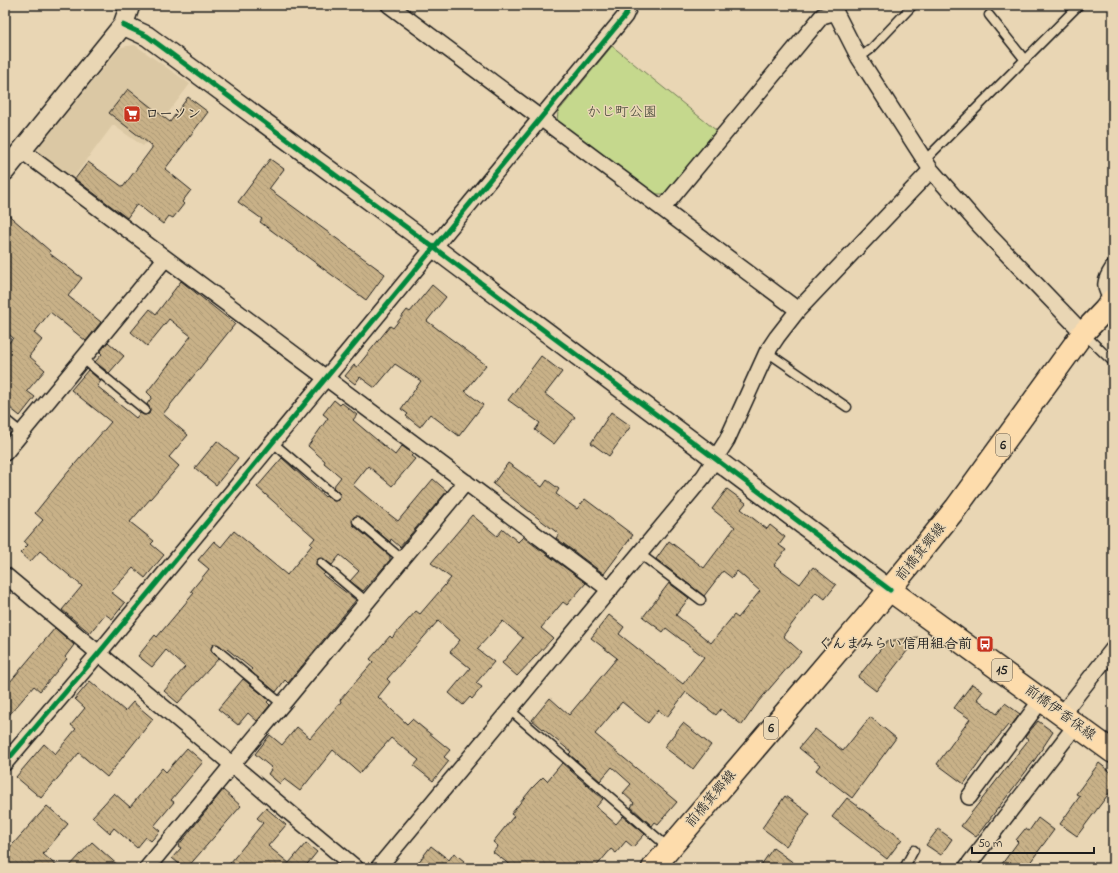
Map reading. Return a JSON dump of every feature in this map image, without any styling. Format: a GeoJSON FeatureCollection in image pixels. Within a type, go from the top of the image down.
{"type":"FeatureCollection","features":[{"type":"Feature","properties":{"kind":"main road","name":"前橋箕郷線"},"geometry":{"type":"LineString","coordinates":[[653,868],[890,590],[988,466],[1083,333],[1105,310],[1113,299]]}},
{"type":"Feature","properties":{"kind":"main road","name":"前橋伊香保線"},"geometry":{"type":"LineString","coordinates":[[890,590],[1113,752]]}},
{"type":"Feature","properties":{"kind":"street"},"geometry":{"type":"LineString","coordinates":[[5,171],[123,25],[130,5]]}},
{"type":"Feature","properties":{"kind":"street"},"geometry":{"type":"LineString","coordinates":[[389,5],[798,310]]}},
{"type":"Feature","properties":{"kind":"street"},"geometry":{"type":"LineString","coordinates":[[5,763],[98,654],[272,442],[326,379],[433,247],[541,119],[625,16],[630,5]]}},
{"type":"Feature","properties":{"kind":"street"},"geometry":{"type":"LineString","coordinates":[[663,208],[822,16],[834,8],[860,58],[927,165],[986,232],[1083,333]]}},
{"type":"Feature","properties":{"kind":"street"},"geometry":{"type":"LineString","coordinates":[[123,25],[147,36],[433,247],[890,590]]}},
{"type":"Feature","properties":{"kind":"street"},"geometry":{"type":"LineString","coordinates":[[22,151],[610,590]]}},
{"type":"Feature","properties":{"kind":"street"},"geometry":{"type":"LineString","coordinates":[[378,868],[511,710],[704,476],[727,440],[767,352],[798,310],[927,165]]}},
{"type":"Feature","properties":{"kind":"street"},"geometry":{"type":"LineString","coordinates":[[5,453],[165,259]]}},
{"type":"Feature","properties":{"kind":"street"},"geometry":{"type":"LineString","coordinates":[[1113,268],[1105,282],[1105,288],[1113,299]]}},
{"type":"Feature","properties":{"kind":"street"},"geometry":{"type":"LineString","coordinates":[[147,868],[466,482]]}},
{"type":"Feature","properties":{"kind":"street"},"geometry":{"type":"LineString","coordinates":[[5,575],[356,868]]}},
{"type":"Feature","properties":{"kind":"street"},"geometry":{"type":"LineString","coordinates":[[966,868],[1069,719],[1113,649]]}},
{"type":"Feature","properties":{"kind":"street"},"geometry":{"type":"LineString","coordinates":[[969,797],[1042,699]]}},
{"type":"Feature","properties":{"kind":"lane"},"geometry":{"type":"LineString","coordinates":[[860,58],[871,49],[913,5]]}},
{"type":"Feature","properties":{"kind":"lane"},"geometry":{"type":"LineString","coordinates":[[927,165],[1025,60],[1079,5]]}},
{"type":"Feature","properties":{"kind":"lane"},"geometry":{"type":"LineString","coordinates":[[989,15],[1025,60]]}},
{"type":"Feature","properties":{"kind":"lane"},"geometry":{"type":"LineString","coordinates":[[1083,333],[1113,362]]}},
{"type":"Feature","properties":{"kind":"lane"},"geometry":{"type":"LineString","coordinates":[[767,352],[847,407]]}},
{"type":"Feature","properties":{"kind":"lane"},"geometry":{"type":"LineString","coordinates":[[83,359],[145,410]]}},
{"type":"Feature","properties":{"kind":"lane"},"geometry":{"type":"LineString","coordinates":[[5,419],[22,433]]}},
{"type":"Feature","properties":{"kind":"lane"},"geometry":{"type":"LineString","coordinates":[[272,442],[335,496]]}},
{"type":"Feature","properties":{"kind":"lane"},"geometry":{"type":"LineString","coordinates":[[357,520],[403,560]]}},
{"type":"Feature","properties":{"kind":"lane"},"geometry":{"type":"LineString","coordinates":[[640,554],[701,600]]}},
{"type":"Feature","properties":{"kind":"lane"},"geometry":{"type":"LineString","coordinates":[[321,563],[367,602]]}},
{"type":"Feature","properties":{"kind":"lane"},"geometry":{"type":"LineString","coordinates":[[216,649],[283,705]]}},
{"type":"Feature","properties":{"kind":"lane"},"geometry":{"type":"LineString","coordinates":[[511,710],[669,849]]}},
{"type":"Feature","properties":{"kind":"lane"},"geometry":{"type":"LineString","coordinates":[[904,868],[914,850]]}},
{"type":"Feature","properties":{"kind":"shaded area"},"geometry":{"type":"Polygon","coordinates":[[[135,45],[190,84],[143,146],[113,125],[71,181],[40,159],[38,147],[121,47],[135,45]]]}},
{"type":"Feature","properties":{"kind":"green space","name":"かじ町公園"},"geometry":{"type":"Polygon","coordinates":[[[612,46],[717,131],[664,194],[656,194],[557,121],[558,112],[612,46]]]}},
{"type":"Feature","properties":{"kind":"building"},"geometry":{"type":"Polygon","coordinates":[[[128,89],[170,122],[188,97],[208,112],[165,169],[191,190],[182,202],[184,204],[173,218],[169,216],[163,224],[137,204],[127,218],[75,179],[88,162],[123,187],[152,148],[152,146],[109,113],[128,89]]]}},
{"type":"Feature","properties":{"kind":"building"},"geometry":{"type":"Polygon","coordinates":[[[270,159],[284,169],[269,189],[385,274],[366,300],[260,222],[262,219],[238,202],[270,159]]]}},
{"type":"Feature","properties":{"kind":"building"},"geometry":{"type":"Polygon","coordinates":[[[5,212],[50,251],[49,253],[82,278],[68,296],[101,322],[86,341],[50,312],[34,333],[42,340],[29,356],[45,370],[27,391],[35,397],[20,416],[5,404],[5,347],[13,338],[5,331],[5,212]]]}},
{"type":"Feature","properties":{"kind":"building"},"geometry":{"type":"Polygon","coordinates":[[[181,281],[235,324],[163,414],[188,435],[169,457],[179,466],[130,522],[154,541],[151,544],[164,555],[145,578],[133,568],[111,592],[125,603],[112,619],[105,614],[90,633],[62,610],[82,586],[40,551],[30,562],[20,553],[28,545],[24,542],[43,520],[35,513],[111,422],[71,390],[88,370],[101,381],[97,386],[136,418],[140,413],[144,415],[149,414],[150,408],[147,404],[152,397],[147,392],[191,336],[169,319],[147,346],[131,332],[150,309],[156,314],[181,281]]]}},
{"type":"Feature","properties":{"kind":"building"},"geometry":{"type":"Polygon","coordinates":[[[432,285],[446,297],[427,321],[486,365],[465,391],[483,405],[459,436],[430,414],[420,427],[406,416],[408,414],[401,409],[421,381],[395,364],[375,388],[360,377],[355,384],[345,376],[354,365],[357,367],[390,326],[393,328],[407,310],[410,312],[432,285]]]}},
{"type":"Feature","properties":{"kind":"building"},"geometry":{"type":"Polygon","coordinates":[[[108,342],[124,356],[109,373],[95,362],[102,354],[100,352],[108,342]]]}},
{"type":"Feature","properties":{"kind":"building"},"geometry":{"type":"Polygon","coordinates":[[[541,356],[562,372],[545,394],[575,417],[554,444],[535,430],[540,423],[508,400],[541,356]]]}},
{"type":"Feature","properties":{"kind":"building"},"geometry":{"type":"Polygon","coordinates":[[[334,400],[340,405],[342,403],[357,415],[353,420],[395,455],[402,446],[413,454],[411,456],[415,459],[392,486],[368,466],[353,485],[372,501],[398,521],[433,479],[447,491],[400,547],[391,539],[390,542],[360,517],[356,516],[353,518],[353,525],[390,556],[390,560],[363,591],[350,581],[359,571],[340,555],[332,565],[322,558],[317,560],[316,565],[325,573],[323,575],[356,600],[288,683],[285,680],[276,692],[250,671],[252,669],[227,649],[226,650],[219,645],[214,644],[211,651],[219,658],[178,703],[164,691],[185,667],[166,650],[152,667],[138,656],[155,635],[157,637],[194,593],[191,591],[209,569],[198,560],[214,541],[221,547],[234,531],[287,575],[312,545],[310,544],[315,538],[257,487],[282,458],[325,497],[326,496],[334,501],[339,500],[340,494],[333,487],[341,477],[324,463],[325,461],[308,446],[328,418],[323,414],[334,400]]]}},
{"type":"Feature","properties":{"kind":"building"},"geometry":{"type":"Polygon","coordinates":[[[611,412],[631,426],[609,456],[591,443],[611,412]]]}},
{"type":"Feature","properties":{"kind":"building"},"geometry":{"type":"Polygon","coordinates":[[[217,441],[238,458],[216,485],[195,468],[217,441]]]}},
{"type":"Feature","properties":{"kind":"building"},"geometry":{"type":"Polygon","coordinates":[[[508,463],[542,487],[547,480],[559,489],[556,494],[577,509],[585,499],[633,535],[604,574],[556,538],[559,534],[493,484],[508,463]]]}},
{"type":"Feature","properties":{"kind":"building"},"geometry":{"type":"Polygon","coordinates":[[[727,489],[746,503],[741,509],[767,529],[770,525],[785,537],[779,545],[786,550],[774,565],[800,584],[813,567],[836,585],[825,599],[816,592],[783,636],[801,652],[758,702],[742,725],[721,709],[716,715],[686,692],[667,717],[658,710],[648,723],[622,702],[595,734],[677,802],[658,824],[655,822],[652,826],[631,807],[634,803],[623,793],[631,784],[612,767],[600,781],[569,754],[571,752],[532,720],[550,698],[569,715],[617,658],[591,638],[609,615],[624,627],[619,634],[683,684],[704,657],[666,628],[663,632],[643,617],[669,583],[689,598],[676,615],[711,643],[734,615],[738,618],[760,591],[737,571],[732,578],[723,571],[704,596],[656,559],[669,541],[704,568],[735,527],[712,509],[727,489]]]}},
{"type":"Feature","properties":{"kind":"building"},"geometry":{"type":"Polygon","coordinates":[[[472,515],[497,536],[503,529],[518,542],[523,537],[586,583],[567,605],[563,602],[541,628],[553,638],[517,676],[502,663],[523,638],[503,621],[477,649],[494,662],[476,683],[482,687],[472,699],[470,697],[463,705],[449,693],[470,668],[450,652],[460,640],[438,621],[387,679],[390,682],[378,697],[407,724],[412,719],[450,750],[444,757],[449,761],[433,781],[414,766],[419,760],[391,738],[360,773],[333,750],[300,791],[284,779],[280,784],[268,774],[272,768],[255,754],[270,735],[282,745],[297,727],[310,738],[373,662],[370,659],[390,636],[392,638],[416,611],[420,614],[451,578],[431,563],[472,515]]]}},
{"type":"Feature","properties":{"kind":"building"},"geometry":{"type":"Polygon","coordinates":[[[55,628],[74,645],[65,657],[67,659],[40,691],[34,686],[5,720],[5,688],[55,628]]]}},
{"type":"Feature","properties":{"kind":"building"},"geometry":{"type":"Polygon","coordinates":[[[918,637],[876,691],[858,677],[887,641],[918,637]]]}},
{"type":"Feature","properties":{"kind":"building"},"geometry":{"type":"Polygon","coordinates":[[[243,679],[269,700],[267,702],[270,705],[257,721],[248,713],[238,725],[218,709],[243,679]]]}},
{"type":"Feature","properties":{"kind":"building"},"geometry":{"type":"Polygon","coordinates":[[[90,681],[125,711],[133,702],[153,719],[107,777],[79,753],[41,798],[16,777],[44,744],[55,754],[76,729],[71,725],[85,708],[75,699],[90,681]]]}},
{"type":"Feature","properties":{"kind":"building"},"geometry":{"type":"Polygon","coordinates":[[[972,684],[983,691],[977,699],[997,714],[1005,703],[1020,714],[1010,727],[1008,725],[994,742],[964,784],[937,764],[970,719],[954,708],[972,684]]]}},
{"type":"Feature","properties":{"kind":"building"},"geometry":{"type":"Polygon","coordinates":[[[870,717],[896,738],[852,798],[816,770],[820,765],[799,748],[815,729],[843,751],[870,717]]]}},
{"type":"Feature","properties":{"kind":"building"},"geometry":{"type":"Polygon","coordinates":[[[1038,721],[1053,732],[1034,761],[976,837],[961,826],[1029,739],[1025,737],[1038,721]]]}},
{"type":"Feature","properties":{"kind":"building"},"geometry":{"type":"Polygon","coordinates":[[[683,723],[711,745],[693,769],[664,747],[683,723]]]}},
{"type":"Feature","properties":{"kind":"building"},"geometry":{"type":"Polygon","coordinates":[[[187,748],[203,762],[171,800],[174,802],[154,826],[160,831],[151,841],[146,837],[137,848],[114,828],[110,833],[92,817],[114,793],[130,807],[162,768],[166,772],[187,748]]]}},
{"type":"Feature","properties":{"kind":"building"},"geometry":{"type":"Polygon","coordinates":[[[562,763],[603,799],[596,807],[616,824],[623,816],[645,834],[633,847],[626,841],[616,853],[611,849],[595,868],[514,868],[493,852],[498,846],[493,842],[514,816],[511,814],[533,787],[543,777],[547,781],[562,763]]]}},
{"type":"Feature","properties":{"kind":"building"},"geometry":{"type":"Polygon","coordinates":[[[1099,763],[1113,774],[1113,788],[1077,836],[1060,824],[1080,796],[1076,794],[1099,763]]]}},
{"type":"Feature","properties":{"kind":"building"},"geometry":{"type":"Polygon","coordinates":[[[223,790],[241,806],[187,868],[184,868],[172,858],[181,848],[178,846],[223,790]]]}},
{"type":"Feature","properties":{"kind":"building"},"geometry":{"type":"Polygon","coordinates":[[[785,796],[810,814],[786,846],[762,828],[785,796]]]}},
{"type":"Feature","properties":{"kind":"building"},"geometry":{"type":"Polygon","coordinates":[[[847,798],[902,839],[887,859],[832,817],[847,798]]]}},
{"type":"Feature","properties":{"kind":"building"},"geometry":{"type":"Polygon","coordinates":[[[47,806],[68,824],[43,854],[59,868],[5,868],[5,853],[47,806]]]}},
{"type":"Feature","properties":{"kind":"building"},"geometry":{"type":"Polygon","coordinates":[[[266,808],[286,825],[268,846],[289,863],[306,843],[317,852],[304,868],[226,868],[263,823],[257,818],[266,808]]]}},
{"type":"Feature","properties":{"kind":"building"},"geometry":{"type":"Polygon","coordinates":[[[1038,818],[1054,830],[1026,868],[999,868],[1018,842],[1016,840],[1025,829],[1029,831],[1038,818]]]}},
{"type":"Feature","properties":{"kind":"building"},"geometry":{"type":"Polygon","coordinates":[[[938,829],[952,839],[941,855],[926,845],[938,829]]]}},
{"type":"Feature","properties":{"kind":"building"},"geometry":{"type":"Polygon","coordinates":[[[92,842],[121,868],[68,868],[92,842]]]}},
{"type":"Feature","properties":{"kind":"building"},"geometry":{"type":"Polygon","coordinates":[[[431,846],[449,860],[454,853],[464,861],[459,868],[414,868],[431,846]]]}},
{"type":"Feature","properties":{"kind":"building"},"geometry":{"type":"Polygon","coordinates":[[[773,848],[801,868],[759,868],[773,848]]]}},
{"type":"Feature","properties":{"kind":"cycle path"},"geometry":{"type":"LineString","coordinates":[[5,763],[98,654],[625,16],[630,5]]}},
{"type":"Feature","properties":{"kind":"cycle path"},"geometry":{"type":"LineString","coordinates":[[123,25],[147,36],[433,247],[890,590]]}},
{"type":"Feature","properties":{"kind":"place","name":"ローソン"},"geometry":{"type":"Point","coordinates":[132,114]}},
{"type":"Feature","properties":{"kind":"place","name":"ぐんまみらい信用組合前"},"geometry":{"type":"Point","coordinates":[985,644]}}]}
